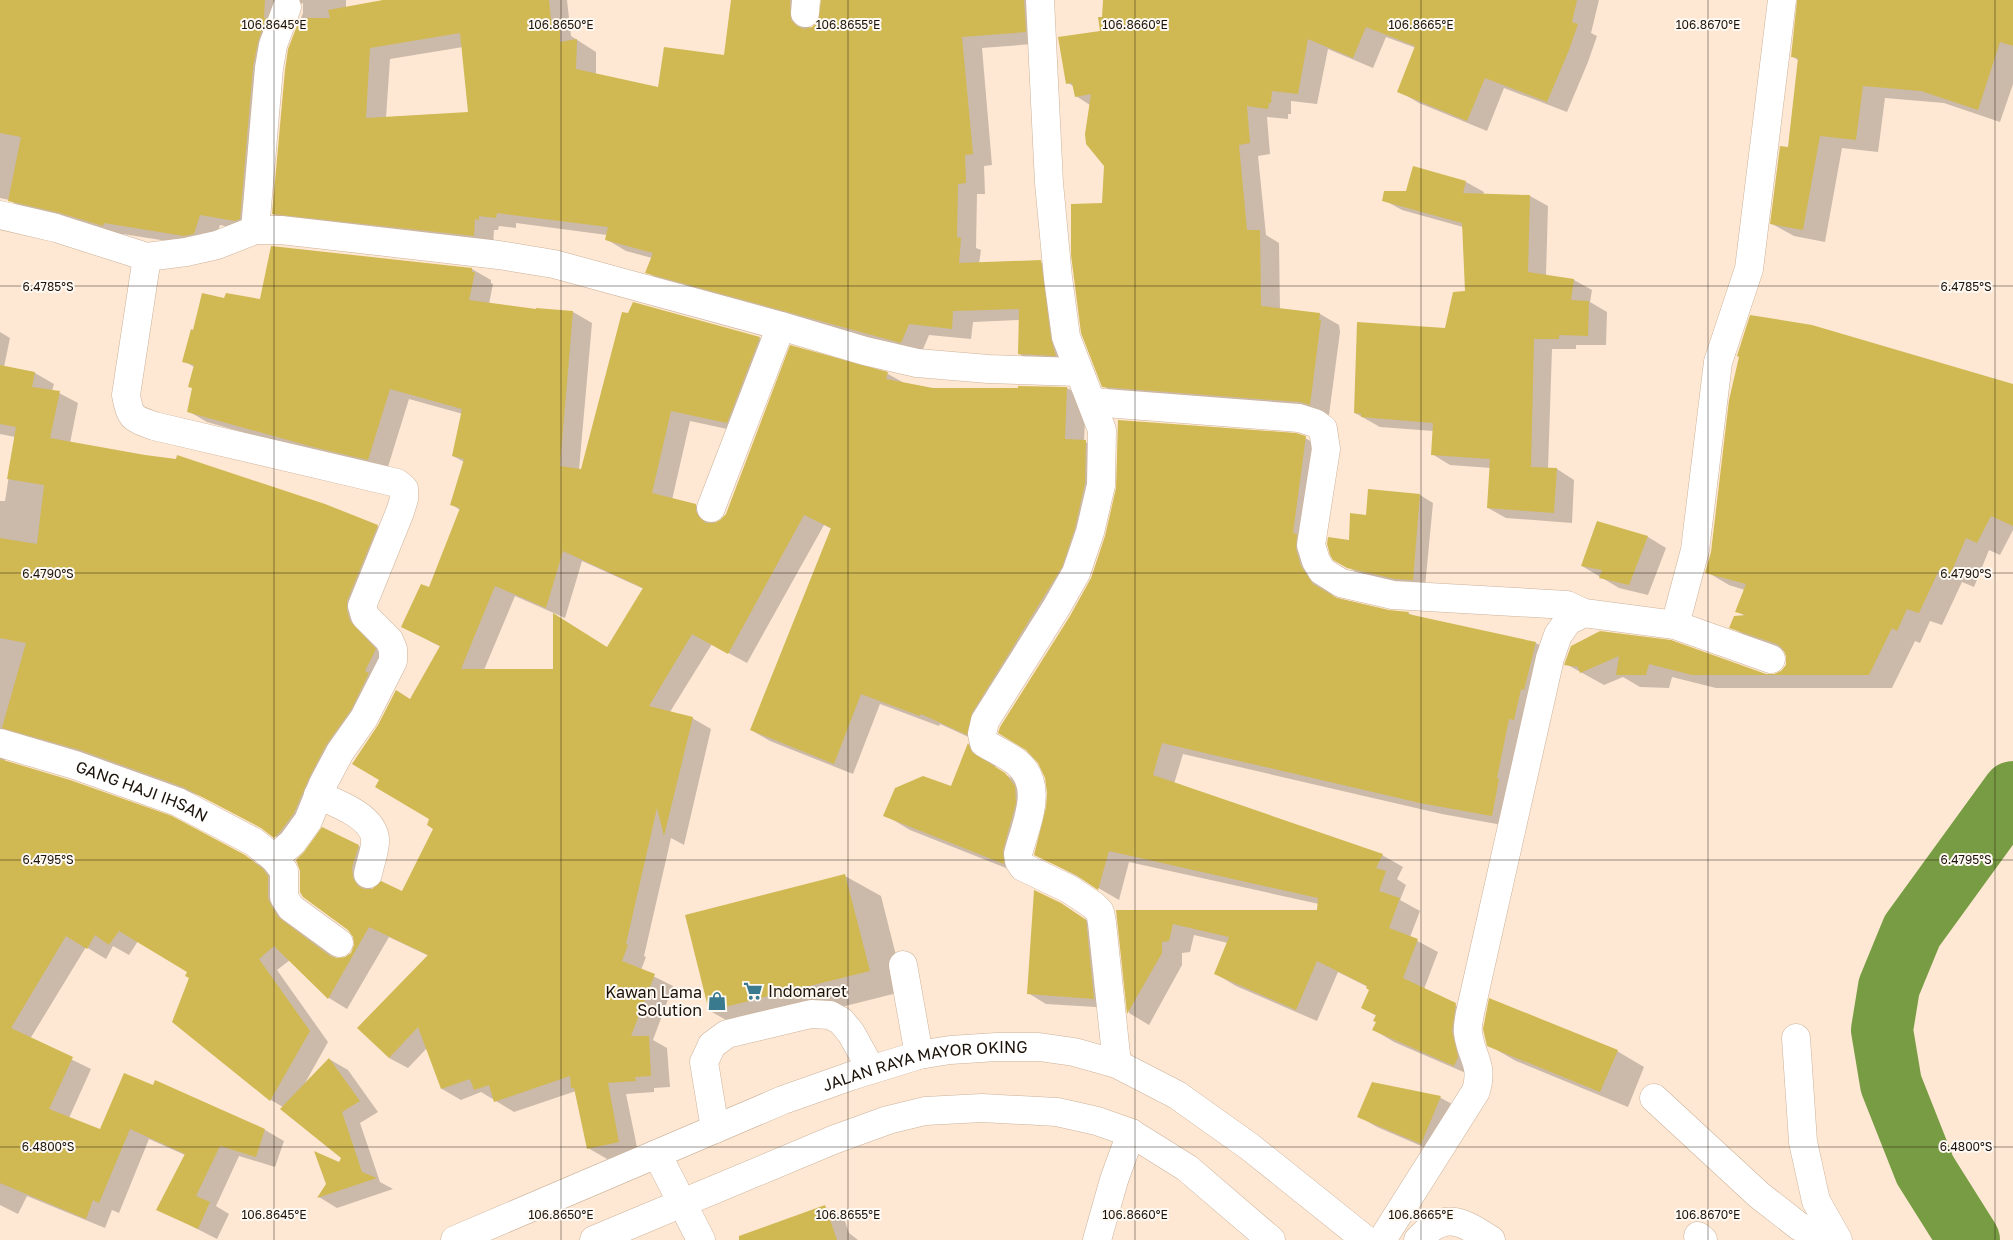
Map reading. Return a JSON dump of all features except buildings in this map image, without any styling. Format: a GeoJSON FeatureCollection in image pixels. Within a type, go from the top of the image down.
{"type":"FeatureCollection","features":[{"type":"Feature","properties":{"kind":"street"},"geometry":{"type":"LineString","coordinates":[[1040,0],[1049,182],[1058,278],[1066,337],[1102,430],[1101,485],[1090,532],[1076,573],[1056,608],[997,700],[985,721],[982,734],[984,743],[1015,761],[1027,773],[1033,788],[1031,806],[1018,854],[1019,861],[1028,870],[1069,889],[1085,899],[1100,912],[1117,1064]]}},
{"type":"Feature","properties":{"kind":"street"},"geometry":{"type":"LineString","coordinates":[[1674,625],[1695,550],[1718,362],[1749,269],[1782,0]]}},
{"type":"Feature","properties":{"kind":"street"},"geometry":{"type":"LineString","coordinates":[[255,230],[269,68],[273,45],[289,2]]}},
{"type":"Feature","properties":{"kind":"street"},"geometry":{"type":"LineString","coordinates":[[0,215],[65,230],[146,256],[186,252],[217,245],[255,230],[281,230],[499,255],[554,264],[865,351],[916,363],[988,369],[1079,372]]}},
{"type":"Feature","properties":{"kind":"street"},"geometry":{"type":"LineString","coordinates":[[146,256],[126,395],[128,408],[134,418],[154,426],[397,482],[404,489],[404,499],[400,512],[362,606],[365,616],[389,640],[393,650],[393,661],[364,718],[340,752],[318,795],[308,821],[292,843],[274,858],[284,872],[284,897],[290,908],[339,943]]}},
{"type":"Feature","properties":{"kind":"street"},"geometry":{"type":"LineString","coordinates":[[711,508],[781,326]]}},
{"type":"Feature","properties":{"kind":"street"},"geometry":{"type":"LineString","coordinates":[[1092,402],[1299,418],[1315,423],[1323,429],[1326,449],[1311,545],[1322,572],[1341,583],[1393,595],[1567,605],[1584,613],[1674,625],[1772,659]]}},
{"type":"Feature","properties":{"kind":"street"},"geometry":{"type":"LineString","coordinates":[[1382,1240],[1476,1091],[1479,1079],[1478,1063],[1467,1032],[1470,1013],[1533,733],[1550,658],[1558,635],[1568,621],[1584,613]]}},
{"type":"Feature","properties":{"kind":"street","name":"GANG HAJI IHSAN"},"geometry":{"type":"LineString","coordinates":[[0,743],[75,765],[178,802],[254,842],[274,858]]}},
{"type":"Feature","properties":{"kind":"street"},"geometry":{"type":"LineString","coordinates":[[318,795],[346,807],[366,822],[375,838],[368,874]]}},
{"type":"Feature","properties":{"kind":"street"},"geometry":{"type":"LineString","coordinates":[[903,965],[919,1055]]}},
{"type":"Feature","properties":{"kind":"street"},"geometry":{"type":"LineString","coordinates":[[715,1129],[704,1062],[712,1045],[727,1034],[811,1014],[830,1015],[841,1021],[851,1033],[870,1070]]}},
{"type":"Feature","properties":{"kind":"street"},"geometry":{"type":"LineString","coordinates":[[1796,1038],[1803,1142],[1816,1201],[1837,1239]]}},
{"type":"Feature","properties":{"kind":"street","name":"JALAN RAYA MAYOR OKING"},"geometry":{"type":"LineString","coordinates":[[455,1240],[783,1100],[870,1070],[919,1055],[950,1050],[1039,1047],[1074,1052],[1117,1064],[1177,1095],[1250,1147],[1366,1240]]}},
{"type":"Feature","properties":{"kind":"street"},"geometry":{"type":"LineString","coordinates":[[1654,1098],[1759,1195],[1800,1227],[1837,1239]]}},
{"type":"Feature","properties":{"kind":"street"},"geometry":{"type":"LineString","coordinates":[[594,1240],[681,1202],[833,1140],[888,1120],[925,1111],[982,1108],[1056,1112],[1097,1121],[1131,1133],[1187,1168],[1271,1240]]}},
{"type":"Feature","properties":{"kind":"street"},"geometry":{"type":"LineString","coordinates":[[1097,1240],[1114,1180],[1131,1133]]}},
{"type":"Feature","properties":{"kind":"street"},"geometry":{"type":"LineString","coordinates":[[657,1154],[701,1240]]}},
{"type":"Feature","properties":{"kind":"street"},"geometry":{"type":"LineString","coordinates":[[1418,1240],[1429,1228],[1442,1221],[1467,1225],[1491,1240]]}},
{"type":"Feature","properties":{"kind":"waterway"},"geometry":{"type":"LineString","coordinates":[[1969,1240],[1925,1170],[1891,1084],[1882,1030],[1889,987],[1912,931],[2013,792]]}},
{"type":"Feature","properties":{"kind":"place","name":"Indomaret"},"geometry":{"type":"Point","coordinates":[753,991]}},
{"type":"Feature","properties":{"kind":"place","name":"Kawan Lama Solution"},"geometry":{"type":"Point","coordinates":[717,1001]}}]}
